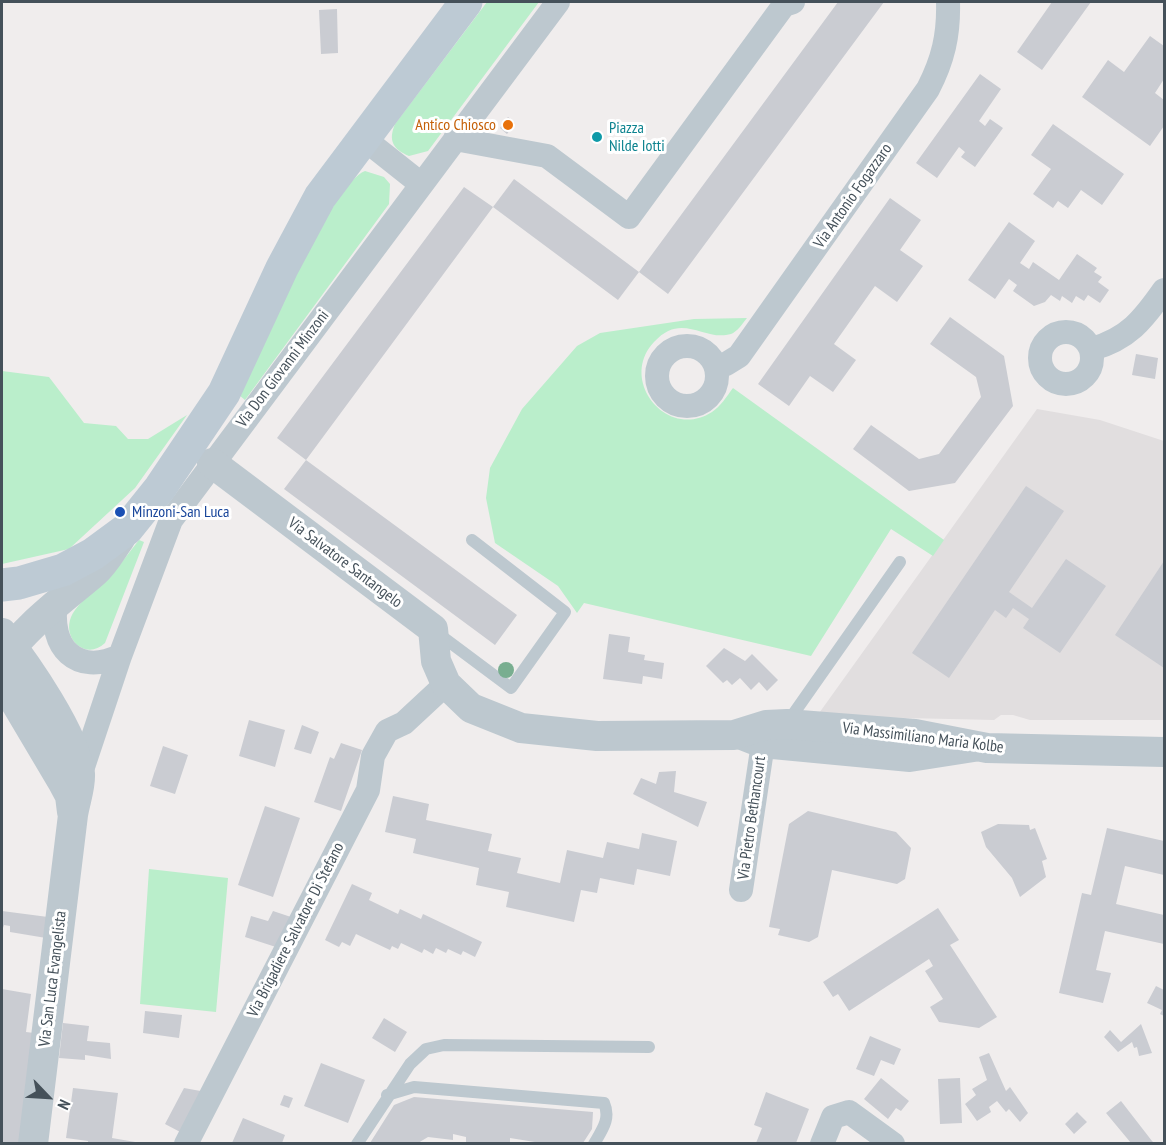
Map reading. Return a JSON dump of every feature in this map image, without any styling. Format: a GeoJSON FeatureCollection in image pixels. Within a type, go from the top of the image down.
{"type":"FeatureCollection","features":[{"type":"Feature","properties":{"kind":"main road","name":"Via Don Giovanni Minzoni"},"geometry":{"type":"LineString","coordinates":[[2,585],[19,583],[63,570],[93,554],[127,529],[160,488],[224,393],[282,268],[320,197],[466,2]]}},
{"type":"Feature","properties":{"kind":"street","name":"Via Don Giovanni Minzoni"},"geometry":{"type":"LineString","coordinates":[[80,776],[120,656],[171,520],[558,2]]}},
{"type":"Feature","properties":{"kind":"street"},"geometry":{"type":"LineString","coordinates":[[455,139],[547,156],[629,217],[784,5],[793,2]]}},
{"type":"Feature","properties":{"kind":"street","name":"Via Antonio Fogazzaro"},"geometry":{"type":"LineString","coordinates":[[716,365],[726,364],[739,356],[928,90],[940,65],[947,42],[948,2]]}},
{"type":"Feature","properties":{"kind":"street"},"geometry":{"type":"LineString","coordinates":[[363,138],[421,184]]}},
{"type":"Feature","properties":{"kind":"street"},"geometry":{"type":"LineString","coordinates":[[1092,349],[1113,343],[1128,333],[1143,319],[1164,291]]}},
{"type":"Feature","properties":{"kind":"street","name":"Via Salvatore Santangelo"},"geometry":{"type":"LineString","coordinates":[[212,463],[433,629]]}},
{"type":"Feature","properties":{"kind":"street"},"geometry":{"type":"LineString","coordinates":[[80,776],[75,750],[66,731],[5,649],[56,603],[97,571],[127,529]]}},
{"type":"Feature","properties":{"kind":"street"},"geometry":{"type":"LineString","coordinates":[[56,603],[53,621],[55,636],[63,649],[75,659],[90,663],[105,663],[120,656]]}},
{"type":"Feature","properties":{"kind":"street"},"geometry":{"type":"LineString","coordinates":[[433,629],[436,661],[446,684]]}},
{"type":"Feature","properties":{"kind":"street"},"geometry":{"type":"LineString","coordinates":[[2,680],[63,781],[70,796],[73,815]]}},
{"type":"Feature","properties":{"kind":"street","name":"Via Massimiliano Maria Kolbe"},"geometry":{"type":"LineString","coordinates":[[446,684],[471,708],[520,728],[597,736],[734,735],[772,731],[915,734],[987,748],[1164,752]]}},
{"type":"Feature","properties":{"kind":"street","name":"Via Brigadiere Salvatore Di Stefano"},"geometry":{"type":"LineString","coordinates":[[186,1143],[368,790],[373,756],[387,731],[404,723],[446,684]]}},
{"type":"Feature","properties":{"kind":"street","name":"Via Pietro Bethancourt"},"geometry":{"type":"LineString","coordinates":[[741,890],[772,731]]}},
{"type":"Feature","properties":{"kind":"street","name":"Via San Luca Evangelista"},"geometry":{"type":"LineString","coordinates":[[33,1143],[73,815],[80,776]]}},
{"type":"Feature","properties":{"kind":"street"},"geometry":{"type":"LineString","coordinates":[[822,1143],[833,1117],[849,1112],[893,1143]]}},
{"type":"Feature","properties":{"kind":"lane"},"geometry":{"type":"LineString","coordinates":[[433,629],[511,688],[565,612],[472,540]]}},
{"type":"Feature","properties":{"kind":"lane"},"geometry":{"type":"LineString","coordinates":[[772,731],[900,562]]}},
{"type":"Feature","properties":{"kind":"lane"},"geometry":{"type":"LineString","coordinates":[[357,1143],[387,1095],[410,1064],[426,1049],[444,1045],[649,1047]]}},
{"type":"Feature","properties":{"kind":"lane"},"geometry":{"type":"LineString","coordinates":[[387,1095],[414,1087],[604,1103],[608,1112],[606,1124],[594,1143]]}},
{"type":"Feature","properties":{"kind":"shaded area"},"geometry":{"type":"Polygon","coordinates":[[[1037,409],[1100,420],[1164,441],[1164,720],[1030,720],[1013,715],[1001,715],[994,720],[817,716],[1037,409]]]}},
{"type":"Feature","properties":{"kind":"green space"},"geometry":{"type":"Polygon","coordinates":[[[487,2],[539,2],[428,151],[409,156],[393,144],[392,135],[395,124],[487,2]]]}},
{"type":"Feature","properties":{"kind":"green space"},"geometry":{"type":"Polygon","coordinates":[[[365,171],[384,177],[390,184],[389,204],[245,400],[239,395],[296,272],[334,205],[351,182],[365,171]]]}},
{"type":"Feature","properties":{"kind":"green space"},"geometry":{"type":"Polygon","coordinates":[[[747,318],[731,334],[712,334],[684,328],[664,333],[654,342],[644,357],[642,373],[645,388],[653,402],[664,413],[679,419],[695,419],[715,410],[733,388],[944,540],[933,556],[891,529],[811,656],[584,603],[577,613],[558,586],[495,543],[486,498],[490,468],[522,409],[577,346],[600,333],[694,319],[747,318]]]}},
{"type":"Feature","properties":{"kind":"green space"},"geometry":{"type":"Polygon","coordinates":[[[2,371],[49,377],[84,423],[116,426],[128,439],[148,439],[187,415],[135,488],[69,549],[2,564],[2,371]]]}},
{"type":"Feature","properties":{"kind":"green space"},"geometry":{"type":"Polygon","coordinates":[[[139,540],[144,542],[105,643],[89,650],[82,648],[71,636],[70,619],[84,599],[115,570],[139,540]]]}},
{"type":"Feature","properties":{"kind":"green space"},"geometry":{"type":"Polygon","coordinates":[[[149,869],[228,878],[216,1012],[140,1004],[149,869]]]}},
{"type":"Feature","properties":{"kind":"building"},"geometry":{"type":"Polygon","coordinates":[[[838,2],[884,2],[668,294],[639,272],[838,2]]]}},
{"type":"Feature","properties":{"kind":"building"},"geometry":{"type":"Polygon","coordinates":[[[1052,2],[1091,2],[1042,70],[1017,52],[1052,2]]]}},
{"type":"Feature","properties":{"kind":"building"},"geometry":{"type":"Polygon","coordinates":[[[337,9],[338,53],[321,54],[319,10],[337,9]]]}},
{"type":"Feature","properties":{"kind":"building"},"geometry":{"type":"Polygon","coordinates":[[[1150,36],[1164,46],[1164,79],[1155,93],[1164,100],[1164,126],[1150,146],[1082,97],[1108,60],[1124,72],[1150,36]]]}},
{"type":"Feature","properties":{"kind":"building"},"geometry":{"type":"Polygon","coordinates":[[[980,74],[1001,89],[979,121],[985,126],[990,119],[1003,128],[975,167],[961,157],[965,152],[959,147],[937,178],[916,163],[980,74]]]}},
{"type":"Feature","properties":{"kind":"building","name":"Antico Chiosco"},"geometry":{"type":"Polygon","coordinates":[[[508,117],[515,123],[507,134],[500,128],[508,117]]]}},
{"type":"Feature","properties":{"kind":"building"},"geometry":{"type":"Polygon","coordinates":[[[1053,124],[1124,174],[1102,205],[1081,190],[1068,208],[1058,201],[1053,208],[1033,194],[1051,169],[1031,155],[1053,124]]]}},
{"type":"Feature","properties":{"kind":"building"},"geometry":{"type":"Polygon","coordinates":[[[514,179],[639,272],[618,300],[493,207],[514,179]]]}},
{"type":"Feature","properties":{"kind":"building"},"geometry":{"type":"Polygon","coordinates":[[[464,187],[493,207],[306,460],[277,438],[464,187]]]}},
{"type":"Feature","properties":{"kind":"building"},"geometry":{"type":"Polygon","coordinates":[[[890,198],[921,220],[900,250],[923,266],[897,302],[875,286],[834,344],[856,360],[833,392],[810,376],[789,406],[758,384],[890,198]]]}},
{"type":"Feature","properties":{"kind":"building"},"geometry":{"type":"Polygon","coordinates":[[[1009,222],[1035,241],[1020,263],[1029,269],[1033,262],[1059,280],[1077,254],[1097,268],[1094,272],[1102,277],[1098,282],[1109,290],[1100,303],[1088,295],[1084,301],[1076,296],[1072,303],[1062,296],[1060,301],[1051,295],[1045,302],[1034,306],[1013,291],[1017,285],[1009,279],[995,299],[968,280],[1009,222]]]}},
{"type":"Feature","properties":{"kind":"building"},"geometry":{"type":"Polygon","coordinates":[[[950,317],[1004,356],[1013,406],[955,483],[909,491],[853,449],[871,425],[919,459],[939,454],[981,397],[976,377],[930,344],[950,317]]]}},
{"type":"Feature","properties":{"kind":"building"},"geometry":{"type":"Polygon","coordinates":[[[1136,354],[1158,358],[1155,379],[1132,375],[1136,354]]]}},
{"type":"Feature","properties":{"kind":"building"},"geometry":{"type":"Polygon","coordinates":[[[306,460],[517,615],[495,645],[284,489],[306,460]]]}},
{"type":"Feature","properties":{"kind":"building"},"geometry":{"type":"Polygon","coordinates":[[[1026,486],[1064,511],[1009,592],[1032,608],[1066,559],[1106,586],[1060,653],[1023,628],[1029,619],[1013,608],[1006,618],[995,610],[949,678],[912,653],[1026,486]]]}},
{"type":"Feature","properties":{"kind":"building"},"geometry":{"type":"Polygon","coordinates":[[[1164,561],[1164,668],[1115,635],[1164,561]]]}},
{"type":"Feature","properties":{"kind":"building"},"geometry":{"type":"Polygon","coordinates":[[[609,634],[630,637],[628,652],[645,655],[644,660],[664,663],[662,679],[643,676],[642,684],[603,679],[609,634]]]}},
{"type":"Feature","properties":{"kind":"building"},"geometry":{"type":"Polygon","coordinates":[[[724,648],[745,661],[752,654],[778,680],[767,691],[759,682],[751,690],[740,678],[732,685],[727,680],[723,683],[706,666],[724,648]]]}},
{"type":"Feature","properties":{"kind":"building"},"geometry":{"type":"Polygon","coordinates":[[[249,720],[285,730],[275,767],[239,756],[249,720]]]}},
{"type":"Feature","properties":{"kind":"building"},"geometry":{"type":"Polygon","coordinates":[[[302,725],[319,732],[311,754],[294,749],[302,725]]]}},
{"type":"Feature","properties":{"kind":"building"},"geometry":{"type":"Polygon","coordinates":[[[341,743],[362,750],[341,811],[314,802],[330,757],[334,759],[341,743]]]}},
{"type":"Feature","properties":{"kind":"building"},"geometry":{"type":"Polygon","coordinates":[[[163,746],[188,755],[175,794],[150,786],[163,746]]]}},
{"type":"Feature","properties":{"kind":"building"},"geometry":{"type":"Polygon","coordinates":[[[676,771],[674,792],[707,802],[698,827],[633,794],[641,778],[656,784],[659,772],[676,771]]]}},
{"type":"Feature","properties":{"kind":"building"},"geometry":{"type":"Polygon","coordinates":[[[393,796],[429,804],[426,820],[492,834],[488,851],[521,858],[517,873],[560,883],[567,850],[603,858],[607,842],[639,849],[642,833],[677,841],[670,876],[637,869],[634,885],[600,878],[597,893],[581,890],[574,922],[506,907],[509,892],[476,885],[479,868],[413,853],[416,839],[385,832],[393,796]]]}},
{"type":"Feature","properties":{"kind":"building"},"geometry":{"type":"Polygon","coordinates":[[[265,806],[300,818],[273,897],[238,885],[265,806]]]}},
{"type":"Feature","properties":{"kind":"building"},"geometry":{"type":"Polygon","coordinates":[[[808,811],[896,832],[911,848],[905,879],[897,884],[832,870],[818,937],[809,942],[778,935],[780,929],[769,927],[789,824],[808,811]]]}},
{"type":"Feature","properties":{"kind":"building"},"geometry":{"type":"Polygon","coordinates":[[[998,824],[1029,825],[1030,830],[1035,828],[1047,859],[1042,861],[1046,877],[1020,897],[1012,878],[986,847],[981,832],[998,824]]]}},
{"type":"Feature","properties":{"kind":"building"},"geometry":{"type":"Polygon","coordinates":[[[1107,828],[1164,841],[1164,875],[1125,866],[1116,904],[1164,915],[1164,944],[1105,931],[1096,970],[1111,973],[1103,1003],[1059,993],[1082,893],[1091,895],[1107,828]]]}},
{"type":"Feature","properties":{"kind":"building"},"geometry":{"type":"Polygon","coordinates":[[[352,884],[372,893],[369,900],[398,914],[400,909],[421,919],[423,914],[482,942],[475,957],[463,951],[461,955],[448,949],[446,953],[436,948],[433,954],[424,949],[422,953],[401,943],[398,949],[392,946],[390,950],[356,934],[350,946],[342,942],[339,947],[325,940],[352,884]]]}},
{"type":"Feature","properties":{"kind":"building"},"geometry":{"type":"Polygon","coordinates":[[[938,908],[959,940],[950,945],[997,1017],[979,1028],[939,1022],[930,1007],[943,999],[925,971],[933,966],[929,959],[849,1011],[838,994],[833,997],[823,982],[938,908]]]}},
{"type":"Feature","properties":{"kind":"building"},"geometry":{"type":"Polygon","coordinates":[[[2,911],[48,917],[46,938],[10,932],[10,926],[4,925],[2,931],[2,911]]]}},
{"type":"Feature","properties":{"kind":"building"},"geometry":{"type":"Polygon","coordinates":[[[273,911],[291,917],[279,948],[245,937],[251,916],[268,921],[273,911]]]}},
{"type":"Feature","properties":{"kind":"building"},"geometry":{"type":"Polygon","coordinates":[[[1156,986],[1164,990],[1164,1016],[1160,1014],[1162,1010],[1147,1003],[1156,986]]]}},
{"type":"Feature","properties":{"kind":"building"},"geometry":{"type":"Polygon","coordinates":[[[2,989],[31,994],[26,1032],[34,1033],[21,1143],[2,1143],[2,989]]]}},
{"type":"Feature","properties":{"kind":"building"},"geometry":{"type":"Polygon","coordinates":[[[145,1011],[182,1015],[179,1038],[143,1033],[145,1011]]]}},
{"type":"Feature","properties":{"kind":"building"},"geometry":{"type":"Polygon","coordinates":[[[384,1018],[407,1032],[395,1052],[372,1038],[384,1018]]]}},
{"type":"Feature","properties":{"kind":"building"},"geometry":{"type":"Polygon","coordinates":[[[63,1023],[89,1026],[87,1041],[110,1043],[111,1059],[85,1055],[85,1060],[59,1058],[63,1023]]]}},
{"type":"Feature","properties":{"kind":"building"},"geometry":{"type":"Polygon","coordinates":[[[1141,1024],[1152,1053],[1139,1056],[1137,1047],[1134,1048],[1132,1042],[1118,1052],[1104,1037],[1110,1030],[1121,1042],[1141,1024]]]}},
{"type":"Feature","properties":{"kind":"building"},"geometry":{"type":"Polygon","coordinates":[[[870,1036],[901,1049],[894,1065],[881,1060],[874,1076],[856,1069],[870,1036]]]}},
{"type":"Feature","properties":{"kind":"building"},"geometry":{"type":"Polygon","coordinates":[[[989,1053],[1006,1091],[1010,1087],[1028,1113],[1020,1122],[1009,1109],[1006,1112],[997,1101],[989,1107],[991,1112],[977,1121],[965,1104],[976,1095],[972,1089],[987,1080],[979,1057],[989,1053]]]}},
{"type":"Feature","properties":{"kind":"building"},"geometry":{"type":"Polygon","coordinates":[[[321,1063],[365,1080],[348,1123],[304,1106],[321,1063]]]}},
{"type":"Feature","properties":{"kind":"building"},"geometry":{"type":"Polygon","coordinates":[[[881,1078],[909,1101],[901,1111],[896,1108],[888,1119],[864,1099],[881,1078]]]}},
{"type":"Feature","properties":{"kind":"building"},"geometry":{"type":"Polygon","coordinates":[[[960,1078],[962,1123],[940,1124],[938,1079],[960,1078]]]}},
{"type":"Feature","properties":{"kind":"building"},"geometry":{"type":"Polygon","coordinates":[[[73,1088],[118,1093],[112,1138],[141,1143],[88,1143],[88,1141],[66,1138],[73,1088]]]}},
{"type":"Feature","properties":{"kind":"building"},"geometry":{"type":"Polygon","coordinates":[[[184,1088],[206,1092],[184,1134],[165,1124],[184,1088]]]}},
{"type":"Feature","properties":{"kind":"building"},"geometry":{"type":"Polygon","coordinates":[[[766,1092],[809,1109],[796,1143],[756,1143],[762,1128],[754,1125],[766,1092]]]}},
{"type":"Feature","properties":{"kind":"building"},"geometry":{"type":"Polygon","coordinates":[[[284,1095],[293,1098],[289,1108],[280,1105],[284,1095]]]}},
{"type":"Feature","properties":{"kind":"building"},"geometry":{"type":"Polygon","coordinates":[[[414,1097],[593,1112],[592,1129],[583,1143],[541,1143],[510,1138],[510,1143],[466,1142],[466,1137],[453,1134],[453,1140],[428,1137],[418,1143],[370,1143],[394,1105],[414,1097]]]}},
{"type":"Feature","properties":{"kind":"building"},"geometry":{"type":"Polygon","coordinates":[[[1121,1101],[1154,1143],[1131,1143],[1106,1113],[1121,1101]]]}},
{"type":"Feature","properties":{"kind":"building"},"geometry":{"type":"Polygon","coordinates":[[[1077,1112],[1087,1122],[1074,1134],[1065,1124],[1077,1112]]]}},
{"type":"Feature","properties":{"kind":"building"},"geometry":{"type":"Polygon","coordinates":[[[243,1118],[285,1135],[282,1143],[232,1143],[243,1118]]]}},
{"type":"Feature","properties":{"kind":"place","name":"Antico Chiosco"},"geometry":{"type":"Point","coordinates":[508,125]}},
{"type":"Feature","properties":{"kind":"place","name":"Piazza Nilde Iotti"},"geometry":{"type":"Point","coordinates":[597,137]}},
{"type":"Feature","properties":{"kind":"place","name":"Minzoni-San Luca"},"geometry":{"type":"Point","coordinates":[120,512]}}]}
